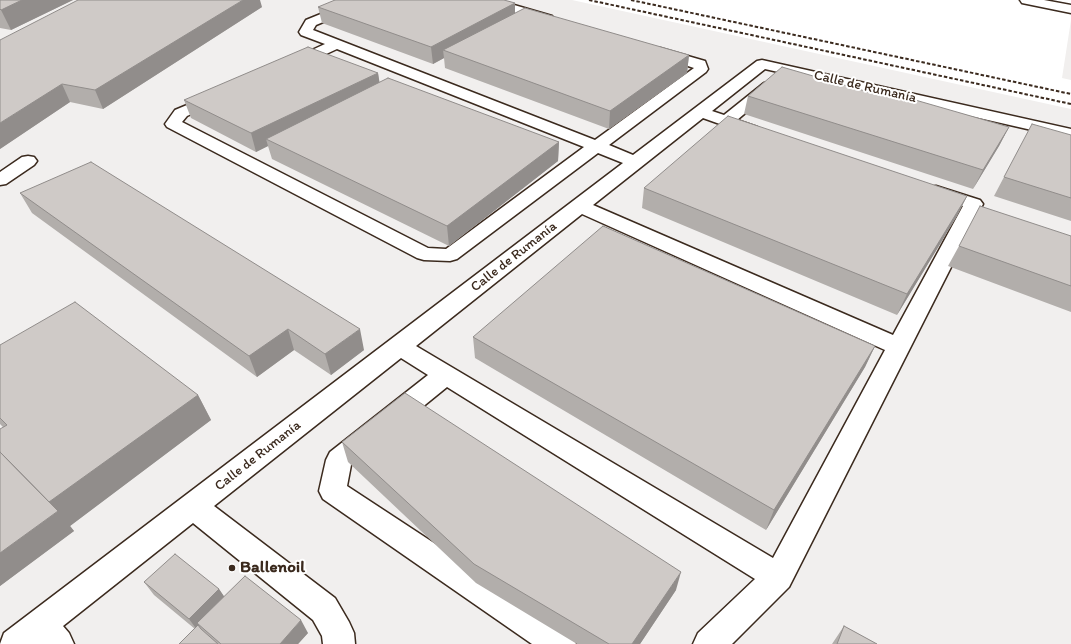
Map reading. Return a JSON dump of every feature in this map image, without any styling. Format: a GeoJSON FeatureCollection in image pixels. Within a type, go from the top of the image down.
{"type":"FeatureCollection","features":[{"type":"Feature","properties":{"kind":"street"},"geometry":{"type":"LineString","coordinates":[[365,0],[311,24],[306,32],[636,162]]}},
{"type":"Feature","properties":{"kind":"street"},"geometry":{"type":"LineString","coordinates":[[484,0],[559,22]]}},
{"type":"Feature","properties":{"kind":"street"},"geometry":{"type":"LineString","coordinates":[[1026,0],[1071,9]]}},
{"type":"Feature","properties":{"kind":"street"},"geometry":{"type":"LineString","coordinates":[[280,69],[337,44]]}},
{"type":"Feature","properties":{"kind":"street"},"geometry":{"type":"LineString","coordinates":[[231,91],[181,113],[173,124],[424,254],[450,255],[701,69],[700,64],[648,48]]}},
{"type":"Feature","properties":{"kind":"street","name":"Calle de Rumanía"},"geometry":{"type":"LineString","coordinates":[[15,644],[49,634],[193,506],[762,64],[1071,134]]}},
{"type":"Feature","properties":{"kind":"street"},"geometry":{"type":"LineString","coordinates":[[726,121],[777,79],[1017,137]]}},
{"type":"Feature","properties":{"kind":"street"},"geometry":{"type":"LineString","coordinates":[[700,112],[771,136]]}},
{"type":"Feature","properties":{"kind":"street"},"geometry":{"type":"LineString","coordinates":[[0,180],[28,161]]}},
{"type":"Feature","properties":{"kind":"street"},"geometry":{"type":"LineString","coordinates":[[709,644],[778,577],[899,347],[981,207],[914,184]]}},
{"type":"Feature","properties":{"kind":"street"},"geometry":{"type":"LineString","coordinates":[[579,206],[899,347]]}},
{"type":"Feature","properties":{"kind":"street"},"geometry":{"type":"LineString","coordinates":[[399,346],[778,577]]}},
{"type":"Feature","properties":{"kind":"street"},"geometry":{"type":"LineString","coordinates":[[446,374],[339,460],[333,490],[560,644]]}},
{"type":"Feature","properties":{"kind":"street"},"geometry":{"type":"LineString","coordinates":[[193,506],[324,609],[338,633],[339,644]]}},
{"type":"Feature","properties":{"kind":"shaded area"},"geometry":{"type":"Polygon","coordinates":[[[0,0],[572,0],[1071,109],[1071,644],[0,644],[0,0]]]}},
{"type":"Feature","properties":{"kind":"shaded area"},"geometry":{"type":"Polygon","coordinates":[[[1071,20],[1071,80],[1062,78],[1071,20]]]}},
{"type":"Feature","properties":{"kind":"building"},"geometry":{"type":"Polygon","coordinates":[[[0,0],[22,0],[1,10],[0,0]]]}},
{"type":"Feature","properties":{"kind":"building"},"geometry":{"type":"Polygon","coordinates":[[[78,0],[243,0],[95,90],[62,84],[0,123],[0,40],[78,0]]]}},
{"type":"Feature","properties":{"kind":"building"},"geometry":{"type":"Polygon","coordinates":[[[335,0],[504,0],[515,3],[431,47],[318,7],[335,0]]]}},
{"type":"Feature","properties":{"kind":"building"},"geometry":{"type":"Polygon","coordinates":[[[525,8],[689,55],[610,111],[443,50],[525,8]]]}},
{"type":"Feature","properties":{"kind":"building"},"geometry":{"type":"Polygon","coordinates":[[[308,47],[378,73],[251,133],[184,100],[308,47]]]}},
{"type":"Feature","properties":{"kind":"building"},"geometry":{"type":"Polygon","coordinates":[[[782,67],[872,93],[877,89],[1009,127],[983,170],[748,96],[782,67]]]}},
{"type":"Feature","properties":{"kind":"building"},"geometry":{"type":"Polygon","coordinates":[[[388,78],[559,142],[447,226],[266,139],[388,78]]]}},
{"type":"Feature","properties":{"kind":"building"},"geometry":{"type":"Polygon","coordinates":[[[728,116],[967,196],[907,294],[644,188],[728,116]]]}},
{"type":"Feature","properties":{"kind":"building"},"geometry":{"type":"Polygon","coordinates":[[[1032,124],[1071,135],[1071,198],[1004,177],[1032,124]]]}},
{"type":"Feature","properties":{"kind":"building"},"geometry":{"type":"Polygon","coordinates":[[[91,162],[360,329],[325,354],[288,329],[249,356],[20,193],[91,162]]]}},
{"type":"Feature","properties":{"kind":"building"},"geometry":{"type":"Polygon","coordinates":[[[980,206],[1071,236],[1071,286],[959,246],[980,206]]]}},
{"type":"Feature","properties":{"kind":"building"},"geometry":{"type":"Polygon","coordinates":[[[603,226],[875,346],[774,510],[473,337],[603,226]]]}},
{"type":"Feature","properties":{"kind":"building"},"geometry":{"type":"Polygon","coordinates":[[[75,302],[198,395],[49,502],[0,452],[0,429],[7,425],[0,418],[0,345],[75,302]]]}},
{"type":"Feature","properties":{"kind":"building"},"geometry":{"type":"Polygon","coordinates":[[[405,393],[681,572],[632,644],[609,644],[474,564],[342,442],[405,393]]]}},
{"type":"Feature","properties":{"kind":"building"},"geometry":{"type":"Polygon","coordinates":[[[0,452],[58,511],[0,553],[0,452]]]}},
{"type":"Feature","properties":{"kind":"building"},"geometry":{"type":"Polygon","coordinates":[[[175,554],[219,589],[189,619],[144,582],[175,554]]]}},
{"type":"Feature","properties":{"kind":"building"},"geometry":{"type":"Polygon","coordinates":[[[245,576],[301,620],[280,644],[221,644],[197,623],[245,576]]]}},
{"type":"Feature","properties":{"kind":"building"},"geometry":{"type":"Polygon","coordinates":[[[198,625],[201,629],[218,644],[179,644],[198,625]]]}},
{"type":"Feature","properties":{"kind":"building"},"geometry":{"type":"Polygon","coordinates":[[[844,626],[877,644],[837,644],[844,626]]]}},
{"type":"Feature","properties":{"kind":"railway"},"geometry":{"type":"LineString","coordinates":[[589,0],[1071,104]]}},
{"type":"Feature","properties":{"kind":"railway"},"geometry":{"type":"LineString","coordinates":[[631,0],[1071,94]]}},
{"type":"Feature","properties":{"kind":"place","name":"Ballenoil"},"geometry":{"type":"Point","coordinates":[232,568]}}]}
